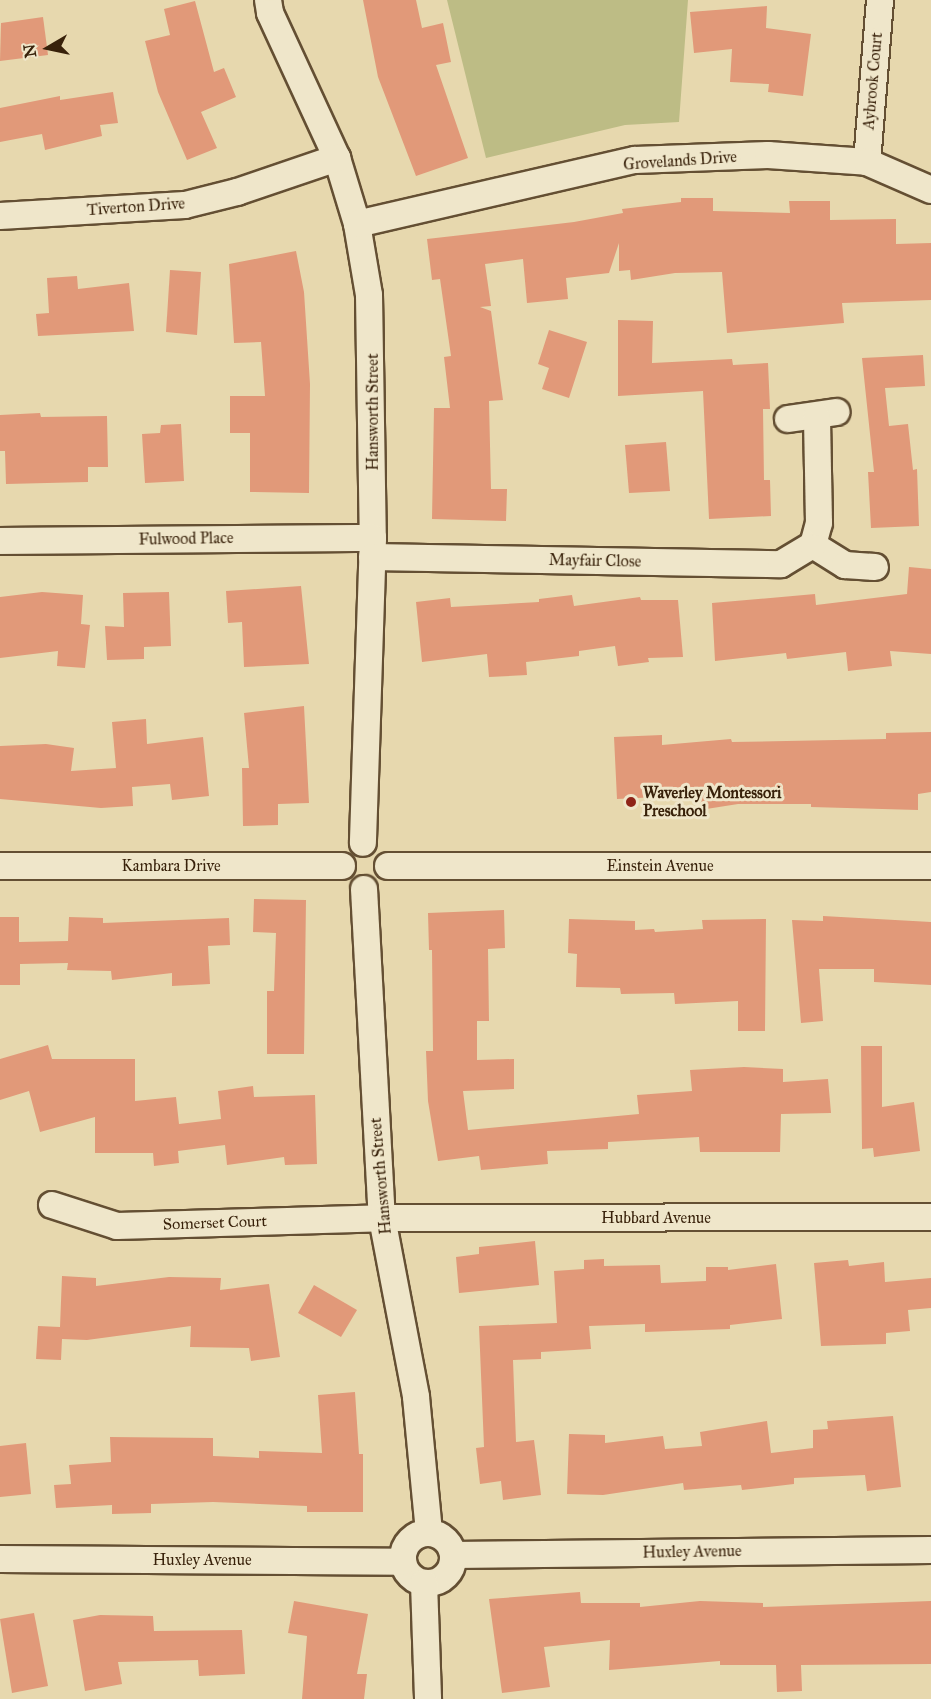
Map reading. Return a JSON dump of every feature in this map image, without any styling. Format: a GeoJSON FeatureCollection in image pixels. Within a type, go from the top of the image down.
{"type":"FeatureCollection","features":[{"type":"Feature","properties":{"kind":"street","name":"Hansworth Street"},"geometry":{"type":"LineString","coordinates":[[268,0],[270,13],[337,158],[357,224],[369,295],[373,351],[372,547],[363,843]]}},
{"type":"Feature","properties":{"kind":"street","name":"Aybrook Court"},"geometry":{"type":"LineString","coordinates":[[867,162],[880,0]]}},
{"type":"Feature","properties":{"kind":"street","name":"Grovelands Drive"},"geometry":{"type":"LineString","coordinates":[[357,224],[635,160],[768,155],[867,162],[931,190]]}},
{"type":"Feature","properties":{"kind":"street","name":"Tiverton Drive"},"geometry":{"type":"LineString","coordinates":[[0,216],[185,205],[237,192],[337,158]]}},
{"type":"Feature","properties":{"kind":"street"},"geometry":{"type":"LineString","coordinates":[[788,419],[826,415],[819,523],[813,545],[844,565],[875,567]]}},
{"type":"Feature","properties":{"kind":"street","name":"Fulwood Place"},"geometry":{"type":"LineString","coordinates":[[0,541],[372,547]]}},
{"type":"Feature","properties":{"kind":"street","name":"Mayfair Close"},"geometry":{"type":"LineString","coordinates":[[372,547],[781,564],[813,545]]}},
{"type":"Feature","properties":{"kind":"street"},"geometry":{"type":"LineString","coordinates":[[363,843],[378,846],[388,866],[383,881],[364,889],[349,882],[342,866],[348,851],[363,843]]}},
{"type":"Feature","properties":{"kind":"street","name":"Kambara Drive"},"geometry":{"type":"LineString","coordinates":[[0,866],[342,866]]}},
{"type":"Feature","properties":{"kind":"street","name":"Einstein Avenue"},"geometry":{"type":"LineString","coordinates":[[388,866],[931,866]]}},
{"type":"Feature","properties":{"kind":"street","name":"Hansworth Street"},"geometry":{"type":"LineString","coordinates":[[364,889],[382,1218],[416,1397],[429,1532]]}},
{"type":"Feature","properties":{"kind":"street","name":"Somerset Court"},"geometry":{"type":"LineString","coordinates":[[52,1205],[117,1226],[382,1218]]}},
{"type":"Feature","properties":{"kind":"street","name":"Hubbard Avenue"},"geometry":{"type":"LineString","coordinates":[[382,1218],[931,1217]]}},
{"type":"Feature","properties":{"kind":"street"},"geometry":{"type":"LineString","coordinates":[[429,1532],[446,1539],[453,1555],[448,1574],[441,1580],[424,1583],[411,1577],[403,1562],[407,1544],[420,1533],[429,1532]]}},
{"type":"Feature","properties":{"kind":"street","name":"Huxley Avenue"},"geometry":{"type":"LineString","coordinates":[[453,1555],[931,1550]]}},
{"type":"Feature","properties":{"kind":"street","name":"Huxley Avenue"},"geometry":{"type":"LineString","coordinates":[[0,1559],[403,1562]]}},
{"type":"Feature","properties":{"kind":"street"},"geometry":{"type":"LineString","coordinates":[[424,1583],[428,1699]]}},
{"type":"Feature","properties":{"kind":"shaded area"},"geometry":{"type":"Polygon","coordinates":[[[447,0],[688,0],[679,122],[625,125],[486,158],[447,0]]]}},
{"type":"Feature","properties":{"kind":"building"},"geometry":{"type":"Polygon","coordinates":[[[363,0],[416,0],[422,28],[443,23],[451,62],[436,65],[468,158],[416,176],[378,77],[363,0]]]}},
{"type":"Feature","properties":{"kind":"building"},"geometry":{"type":"Polygon","coordinates":[[[195,1],[214,72],[224,68],[236,97],[201,112],[217,148],[187,160],[158,92],[145,41],[170,35],[164,9],[195,1]]]}},
{"type":"Feature","properties":{"kind":"building"},"geometry":{"type":"Polygon","coordinates":[[[767,6],[766,28],[811,34],[803,96],[768,92],[769,84],[730,82],[732,49],[694,53],[690,12],[767,6]]]}},
{"type":"Feature","properties":{"kind":"building"},"geometry":{"type":"Polygon","coordinates":[[[43,17],[48,55],[0,61],[1,23],[43,17]]]}},
{"type":"Feature","properties":{"kind":"building"},"geometry":{"type":"Polygon","coordinates":[[[113,92],[118,123],[100,125],[102,136],[45,150],[42,134],[0,142],[0,108],[60,96],[60,100],[113,92]]]}},
{"type":"Feature","properties":{"kind":"building"},"geometry":{"type":"Polygon","coordinates":[[[681,198],[713,198],[713,211],[790,213],[789,201],[830,201],[830,220],[896,219],[896,244],[931,243],[931,300],[842,303],[844,323],[727,333],[722,272],[675,273],[631,280],[630,270],[619,271],[619,243],[609,273],[566,278],[568,299],[527,303],[523,259],[485,264],[491,306],[480,307],[491,311],[503,400],[489,401],[491,489],[507,489],[506,521],[432,519],[434,408],[450,408],[444,357],[451,356],[440,279],[432,280],[427,239],[574,222],[623,213],[622,209],[681,202],[681,198]]]}},
{"type":"Feature","properties":{"kind":"building"},"geometry":{"type":"Polygon","coordinates":[[[296,251],[304,292],[310,384],[309,493],[250,492],[250,433],[230,433],[230,396],[265,396],[261,342],[234,343],[229,264],[296,251]]]}},
{"type":"Feature","properties":{"kind":"building"},"geometry":{"type":"Polygon","coordinates":[[[170,270],[201,272],[197,335],[166,332],[170,270]]]}},
{"type":"Feature","properties":{"kind":"building"},"geometry":{"type":"Polygon","coordinates":[[[77,276],[78,289],[129,283],[134,331],[38,336],[36,314],[49,313],[47,278],[77,276]]]}},
{"type":"Feature","properties":{"kind":"building"},"geometry":{"type":"Polygon","coordinates":[[[618,320],[653,321],[652,363],[732,359],[733,365],[768,363],[770,409],[763,409],[764,480],[770,480],[771,516],[709,519],[703,391],[618,396],[618,320]]]}},
{"type":"Feature","properties":{"kind":"building"},"geometry":{"type":"Polygon","coordinates":[[[549,330],[587,342],[569,398],[542,389],[549,368],[538,364],[549,330]]]}},
{"type":"Feature","properties":{"kind":"building"},"geometry":{"type":"Polygon","coordinates":[[[923,355],[925,386],[885,388],[889,426],[908,424],[913,470],[917,469],[919,526],[871,528],[868,472],[874,472],[862,358],[923,355]]]}},
{"type":"Feature","properties":{"kind":"building"},"geometry":{"type":"Polygon","coordinates":[[[40,413],[41,417],[107,416],[108,467],[88,467],[88,482],[6,484],[5,451],[0,451],[0,415],[40,413]]]}},
{"type":"Feature","properties":{"kind":"building"},"geometry":{"type":"Polygon","coordinates":[[[181,424],[184,481],[145,483],[142,434],[160,433],[161,425],[181,424]]]}},
{"type":"Feature","properties":{"kind":"building"},"geometry":{"type":"Polygon","coordinates":[[[666,442],[670,491],[629,493],[625,445],[666,442]]]}},
{"type":"Feature","properties":{"kind":"building"},"geometry":{"type":"Polygon","coordinates":[[[909,567],[931,569],[931,654],[890,651],[892,666],[848,671],[846,652],[787,659],[786,653],[715,661],[712,603],[815,594],[816,605],[907,594],[909,567]]]}},
{"type":"Feature","properties":{"kind":"building"},"geometry":{"type":"Polygon","coordinates":[[[301,586],[309,664],[244,667],[242,622],[228,623],[226,591],[301,586]]]}},
{"type":"Feature","properties":{"kind":"building"},"geometry":{"type":"Polygon","coordinates":[[[42,592],[83,595],[81,624],[90,625],[85,668],[57,666],[58,651],[0,658],[0,597],[42,592]]]}},
{"type":"Feature","properties":{"kind":"building"},"geometry":{"type":"Polygon","coordinates":[[[169,592],[171,646],[144,647],[144,659],[107,660],[105,626],[124,627],[123,593],[169,592]]]}},
{"type":"Feature","properties":{"kind":"building"},"geometry":{"type":"Polygon","coordinates":[[[572,595],[574,606],[640,597],[641,600],[678,600],[683,657],[648,658],[649,662],[618,666],[615,646],[579,651],[579,656],[526,662],[527,675],[489,677],[487,654],[422,662],[416,602],[450,598],[451,607],[539,602],[539,599],[572,595]]]}},
{"type":"Feature","properties":{"kind":"building"},"geometry":{"type":"Polygon","coordinates":[[[304,706],[309,803],[278,804],[278,825],[243,826],[242,768],[249,768],[244,713],[304,706]]]}},
{"type":"Feature","properties":{"kind":"building"},"geometry":{"type":"Polygon","coordinates":[[[146,719],[147,744],[203,737],[209,796],[172,800],[170,784],[132,787],[133,806],[101,808],[0,799],[0,746],[46,744],[74,748],[71,771],[116,768],[112,722],[146,719]]]}},
{"type":"Feature","properties":{"kind":"building"},"geometry":{"type":"Polygon","coordinates":[[[931,732],[931,792],[918,794],[918,810],[811,807],[811,804],[738,804],[700,810],[699,795],[617,799],[614,737],[662,735],[662,745],[731,739],[732,742],[886,739],[886,733],[931,732]]]}},
{"type":"Feature","properties":{"kind":"building"},"geometry":{"type":"Polygon","coordinates":[[[254,899],[306,900],[304,1054],[267,1054],[267,991],[274,991],[276,933],[253,932],[254,899]]]}},
{"type":"Feature","properties":{"kind":"building"},"geometry":{"type":"Polygon","coordinates":[[[504,910],[505,948],[488,949],[489,1021],[477,1021],[477,1060],[514,1059],[514,1089],[463,1091],[468,1130],[639,1114],[637,1095],[692,1091],[690,1070],[744,1067],[783,1069],[783,1082],[828,1079],[831,1113],[781,1114],[780,1152],[700,1152],[699,1137],[608,1142],[608,1149],[547,1151],[548,1164],[481,1170],[479,1156],[438,1161],[428,1101],[426,1051],[433,1051],[432,950],[429,950],[428,913],[504,910]]]}},
{"type":"Feature","properties":{"kind":"building"},"geometry":{"type":"Polygon","coordinates":[[[823,916],[931,922],[931,985],[874,982],[874,969],[819,969],[823,1021],[801,1023],[792,920],[823,921],[823,916]]]}},
{"type":"Feature","properties":{"kind":"building"},"geometry":{"type":"Polygon","coordinates":[[[0,917],[19,917],[19,942],[68,941],[69,917],[103,918],[103,923],[229,918],[230,945],[208,946],[210,984],[172,986],[172,973],[112,980],[111,971],[67,970],[68,963],[20,964],[20,985],[0,985],[0,917]]]}},
{"type":"Feature","properties":{"kind":"building"},"geometry":{"type":"Polygon","coordinates":[[[569,919],[635,921],[635,930],[654,929],[655,932],[703,929],[702,920],[766,919],[765,1031],[738,1031],[738,1001],[675,1004],[674,993],[621,994],[620,988],[576,987],[577,954],[568,953],[569,919]]]}},
{"type":"Feature","properties":{"kind":"building"},"geometry":{"type":"Polygon","coordinates":[[[48,1045],[52,1059],[135,1059],[135,1101],[176,1097],[179,1124],[221,1119],[218,1091],[253,1086],[254,1097],[315,1095],[317,1164],[285,1165],[284,1157],[227,1165],[225,1145],[178,1151],[179,1163],[154,1166],[153,1153],[95,1153],[95,1117],[40,1132],[29,1091],[0,1100],[0,1059],[48,1045]]]}},
{"type":"Feature","properties":{"kind":"building"},"geometry":{"type":"Polygon","coordinates":[[[861,1046],[882,1046],[882,1107],[914,1102],[920,1151],[874,1157],[873,1148],[862,1149],[861,1046]]]}},
{"type":"Feature","properties":{"kind":"building"},"geometry":{"type":"Polygon","coordinates":[[[535,1241],[539,1285],[459,1293],[456,1257],[479,1254],[479,1247],[535,1241]]]}},
{"type":"Feature","properties":{"kind":"building"},"geometry":{"type":"Polygon","coordinates":[[[604,1259],[604,1266],[660,1265],[661,1283],[706,1281],[706,1267],[728,1267],[728,1270],[776,1264],[782,1319],[730,1325],[730,1329],[645,1332],[645,1324],[589,1326],[591,1349],[541,1352],[541,1359],[513,1360],[516,1442],[534,1440],[541,1495],[503,1500],[501,1481],[480,1484],[476,1448],[484,1447],[479,1326],[557,1323],[554,1271],[584,1269],[584,1260],[604,1259]]]}},
{"type":"Feature","properties":{"kind":"building"},"geometry":{"type":"Polygon","coordinates":[[[848,1260],[849,1266],[884,1262],[885,1282],[931,1278],[931,1308],[908,1310],[910,1331],[886,1333],[886,1344],[821,1346],[814,1263],[848,1260]]]}},
{"type":"Feature","properties":{"kind":"building"},"geometry":{"type":"Polygon","coordinates":[[[62,1276],[96,1278],[96,1286],[169,1277],[221,1278],[220,1290],[269,1284],[280,1357],[251,1361],[249,1348],[190,1347],[191,1326],[87,1340],[62,1339],[61,1360],[36,1359],[38,1326],[60,1327],[62,1276]]]}},
{"type":"Feature","properties":{"kind":"building"},"geometry":{"type":"Polygon","coordinates":[[[314,1285],[357,1310],[341,1337],[298,1313],[314,1285]]]}},
{"type":"Feature","properties":{"kind":"building"},"geometry":{"type":"Polygon","coordinates":[[[355,1392],[359,1454],[363,1454],[363,1512],[307,1512],[307,1506],[213,1502],[151,1504],[151,1513],[112,1514],[112,1505],[56,1508],[54,1485],[71,1484],[69,1465],[111,1462],[110,1437],[213,1438],[213,1456],[259,1458],[259,1451],[322,1453],[318,1395],[355,1392]]]}},
{"type":"Feature","properties":{"kind":"building"},"geometry":{"type":"Polygon","coordinates":[[[893,1416],[901,1487],[867,1491],[865,1475],[794,1478],[794,1484],[742,1490],[741,1485],[684,1490],[683,1483],[603,1495],[567,1494],[569,1434],[605,1435],[605,1443],[663,1436],[665,1449],[702,1446],[700,1432],[767,1421],[771,1453],[813,1448],[813,1430],[828,1429],[827,1421],[893,1416]]]}},
{"type":"Feature","properties":{"kind":"building"},"geometry":{"type":"Polygon","coordinates":[[[26,1443],[31,1494],[0,1497],[0,1446],[26,1443]]]}},
{"type":"Feature","properties":{"kind":"building"},"geometry":{"type":"Polygon","coordinates":[[[580,1592],[581,1603],[640,1603],[640,1607],[700,1601],[763,1603],[763,1607],[931,1601],[931,1664],[801,1665],[802,1691],[777,1692],[776,1665],[720,1665],[720,1661],[609,1670],[610,1640],[544,1647],[550,1687],[502,1693],[489,1599],[580,1592]]]}},
{"type":"Feature","properties":{"kind":"building"},"geometry":{"type":"Polygon","coordinates":[[[294,1601],[368,1614],[357,1674],[367,1674],[364,1699],[302,1699],[307,1636],[288,1633],[294,1601]]]}},
{"type":"Feature","properties":{"kind":"building"},"geometry":{"type":"Polygon","coordinates":[[[34,1613],[48,1686],[12,1693],[0,1619],[34,1613]]]}},
{"type":"Feature","properties":{"kind":"building"},"geometry":{"type":"Polygon","coordinates":[[[100,1615],[153,1616],[154,1631],[242,1630],[245,1674],[199,1676],[198,1660],[118,1662],[122,1684],[85,1691],[73,1620],[100,1615]]]}},
{"type":"Feature","properties":{"kind":"place","name":"Waverley Montessori Preschool"},"geometry":{"type":"Point","coordinates":[631,802]}}]}
